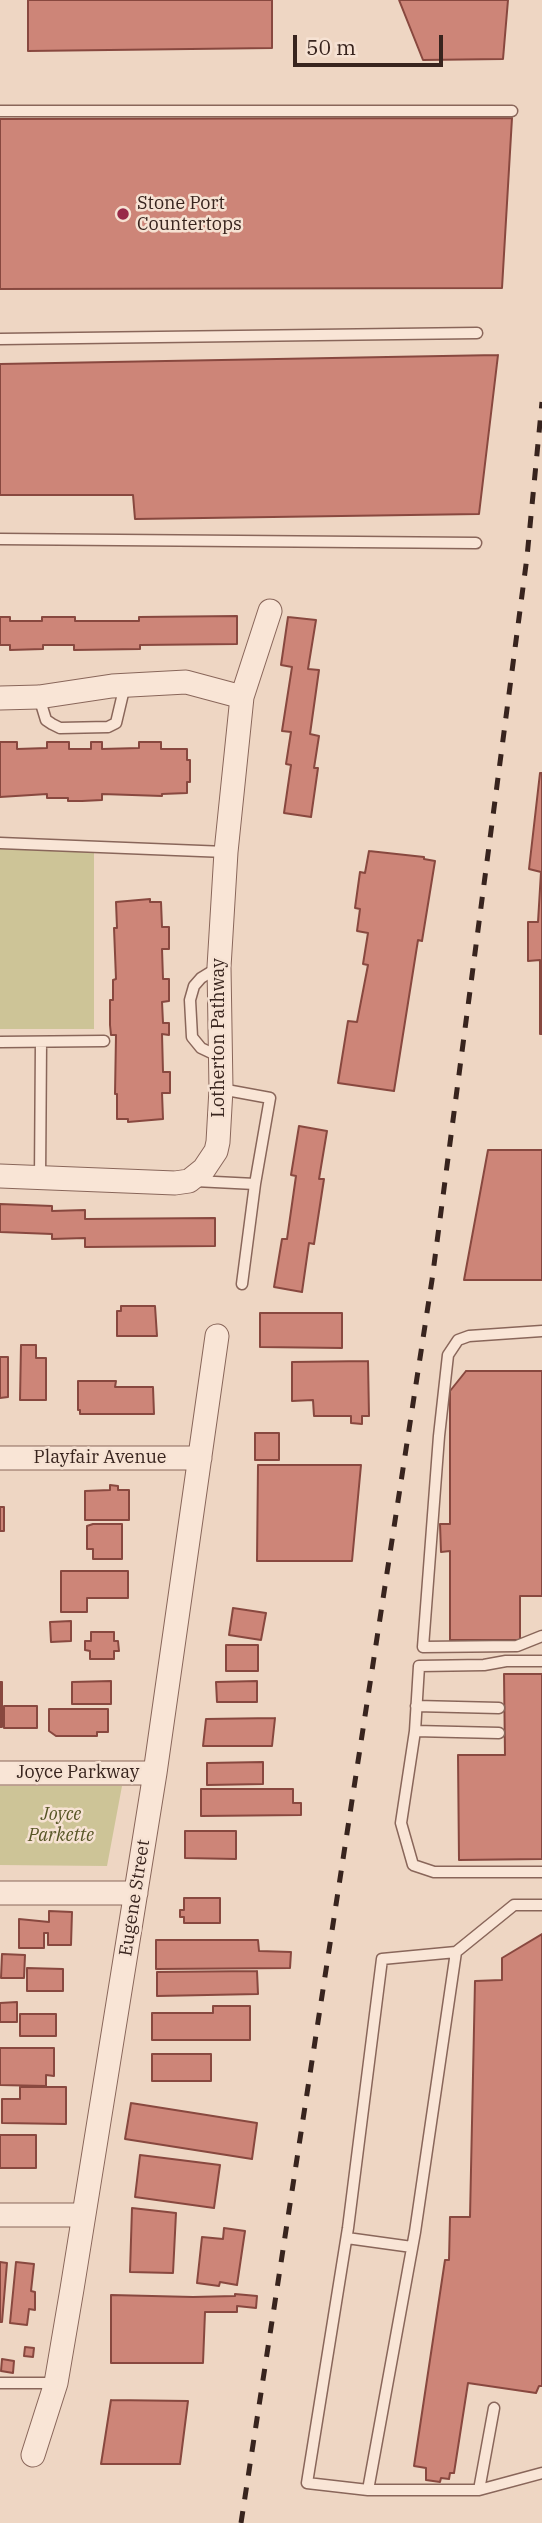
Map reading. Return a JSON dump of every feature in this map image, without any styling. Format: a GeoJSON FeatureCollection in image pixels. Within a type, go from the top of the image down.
{"type":"FeatureCollection","features":[{"type":"Feature","properties":{"kind":"street","name":"Lotherton Pathway"},"geometry":{"type":"LineString","coordinates":[[188,1181],[204,1169],[218,1142],[221,1089],[219,967],[226,852],[242,696],[270,611]]}},
{"type":"Feature","properties":{"kind":"street"},"geometry":{"type":"LineString","coordinates":[[0,698],[39,697],[125,685],[186,681],[242,696]]}},
{"type":"Feature","properties":{"kind":"street"},"geometry":{"type":"LineString","coordinates":[[0,1176],[164,1184],[188,1181]]}},
{"type":"Feature","properties":{"kind":"street","name":"Eugene Street"},"geometry":{"type":"LineString","coordinates":[[33,2455],[56,2383],[155,1773],[217,1336]]}},
{"type":"Feature","properties":{"kind":"street","name":"Playfair Avenue"},"geometry":{"type":"LineString","coordinates":[[0,1458],[200,1458]]}},
{"type":"Feature","properties":{"kind":"street","name":"Joyce Parkway"},"geometry":{"type":"LineString","coordinates":[[0,1773],[155,1773]]}},
{"type":"Feature","properties":{"kind":"street"},"geometry":{"type":"LineString","coordinates":[[0,1894],[136,1893]]}},
{"type":"Feature","properties":{"kind":"street"},"geometry":{"type":"LineString","coordinates":[[0,2215],[83,2215]]}},
{"type":"Feature","properties":{"kind":"lane"},"geometry":{"type":"LineString","coordinates":[[0,111],[512,111]]}},
{"type":"Feature","properties":{"kind":"lane"},"geometry":{"type":"LineString","coordinates":[[0,339],[477,333]]}},
{"type":"Feature","properties":{"kind":"lane"},"geometry":{"type":"LineString","coordinates":[[0,539],[476,543]]}},
{"type":"Feature","properties":{"kind":"lane"},"geometry":{"type":"LineString","coordinates":[[39,697],[46,720],[60,728],[108,727],[116,723],[125,685]]}},
{"type":"Feature","properties":{"kind":"lane"},"geometry":{"type":"LineString","coordinates":[[0,843],[226,852]]}},
{"type":"Feature","properties":{"kind":"lane"},"geometry":{"type":"LineString","coordinates":[[0,1042],[104,1041]]}},
{"type":"Feature","properties":{"kind":"lane"},"geometry":{"type":"LineString","coordinates":[[40,1178],[41,1042]]}},
{"type":"Feature","properties":{"kind":"lane"},"geometry":{"type":"LineString","coordinates":[[221,1089],[270,1098],[242,1284]]}},
{"type":"Feature","properties":{"kind":"lane"},"geometry":{"type":"LineString","coordinates":[[188,1181],[255,1184]]}},
{"type":"Feature","properties":{"kind":"lane"},"geometry":{"type":"LineString","coordinates":[[542,1331],[469,1336],[458,1340],[448,1355],[423,1647],[517,1646],[542,1636]]}},
{"type":"Feature","properties":{"kind":"lane"},"geometry":{"type":"LineString","coordinates":[[542,1661],[419,1666],[415,1731],[401,1823],[412,1865],[435,1872],[542,1872]]}},
{"type":"Feature","properties":{"kind":"lane"},"geometry":{"type":"LineString","coordinates":[[416,1706],[499,1707]]}},
{"type":"Feature","properties":{"kind":"lane"},"geometry":{"type":"LineString","coordinates":[[415,1731],[499,1733]]}},
{"type":"Feature","properties":{"kind":"lane"},"geometry":{"type":"LineString","coordinates":[[542,1905],[514,1905],[456,1952],[382,1959],[347,2238],[307,2483],[368,2490],[479,2490],[542,2473]]}},
{"type":"Feature","properties":{"kind":"lane"},"geometry":{"type":"LineString","coordinates":[[368,2490],[412,2248],[456,1952]]}},
{"type":"Feature","properties":{"kind":"lane"},"geometry":{"type":"LineString","coordinates":[[347,2238],[412,2248]]}},
{"type":"Feature","properties":{"kind":"lane"},"geometry":{"type":"LineString","coordinates":[[0,2383],[56,2383]]}},
{"type":"Feature","properties":{"kind":"lane"},"geometry":{"type":"LineString","coordinates":[[479,2490],[494,2408]]}},
{"type":"Feature","properties":{"kind":"green space"},"geometry":{"type":"Polygon","coordinates":[[[0,843],[94,844],[94,1029],[0,1029],[0,843]]]}},
{"type":"Feature","properties":{"kind":"green space","name":"Joyce Parkette"},"geometry":{"type":"Polygon","coordinates":[[[0,1786],[122,1786],[107,1866],[0,1865],[0,1786]]]}},
{"type":"Feature","properties":{"kind":"building"},"geometry":{"type":"Polygon","coordinates":[[[28,0],[272,0],[272,48],[28,51],[28,0]]]}},
{"type":"Feature","properties":{"kind":"building"},"geometry":{"type":"Polygon","coordinates":[[[399,0],[508,0],[503,59],[423,60],[399,0]]]}},
{"type":"Feature","properties":{"kind":"building"},"geometry":{"type":"Polygon","coordinates":[[[512,118],[502,288],[0,289],[0,119],[512,118]]]}},
{"type":"Feature","properties":{"kind":"building"},"geometry":{"type":"Polygon","coordinates":[[[498,355],[479,514],[135,519],[133,495],[0,495],[0,364],[498,355]]]}},
{"type":"Feature","properties":{"kind":"building"},"geometry":{"type":"Polygon","coordinates":[[[237,616],[237,644],[140,645],[140,649],[74,650],[74,645],[43,645],[43,649],[10,650],[10,645],[0,645],[0,617],[10,617],[10,621],[75,617],[75,621],[139,621],[139,617],[237,616]]]}},
{"type":"Feature","properties":{"kind":"building"},"geometry":{"type":"Polygon","coordinates":[[[288,617],[316,620],[308,669],[319,670],[310,734],[319,736],[314,768],[318,768],[311,817],[284,813],[291,765],[286,764],[291,732],[282,731],[292,667],[281,665],[288,617]]]}},
{"type":"Feature","properties":{"kind":"building"},"geometry":{"type":"Polygon","coordinates":[[[0,742],[17,742],[17,749],[47,748],[47,742],[69,742],[69,749],[91,749],[91,742],[102,742],[102,749],[139,748],[139,742],[161,742],[161,749],[187,749],[190,782],[187,782],[187,793],[162,796],[102,794],[102,800],[82,801],[47,798],[47,794],[0,797],[0,742]]]}},
{"type":"Feature","properties":{"kind":"building"},"geometry":{"type":"Polygon","coordinates":[[[542,773],[542,1034],[540,960],[528,961],[528,922],[538,922],[541,872],[529,869],[542,773]]]}},
{"type":"Feature","properties":{"kind":"building"},"geometry":{"type":"Polygon","coordinates":[[[369,851],[424,857],[435,861],[422,941],[418,940],[394,1091],[338,1083],[348,1021],[357,1022],[368,965],[363,964],[368,933],[357,931],[360,909],[355,908],[360,872],[365,873],[369,851]]]}},
{"type":"Feature","properties":{"kind":"building"},"geometry":{"type":"Polygon","coordinates":[[[150,899],[150,902],[161,902],[162,927],[169,927],[169,949],[162,949],[163,979],[169,979],[169,1001],[162,1002],[163,1023],[169,1023],[169,1035],[162,1034],[163,1072],[170,1072],[170,1093],[162,1093],[163,1119],[128,1122],[128,1119],[117,1119],[116,1035],[111,1035],[110,1025],[110,1000],[113,1000],[113,980],[116,979],[116,902],[150,899]]]}},
{"type":"Feature","properties":{"kind":"building"},"geometry":{"type":"Polygon","coordinates":[[[299,1126],[327,1131],[319,1179],[324,1179],[314,1244],[309,1243],[302,1292],[274,1287],[282,1239],[287,1239],[296,1176],[291,1175],[299,1126]]]}},
{"type":"Feature","properties":{"kind":"building"},"geometry":{"type":"Polygon","coordinates":[[[488,1150],[542,1150],[542,1280],[464,1280],[488,1150]]]}},
{"type":"Feature","properties":{"kind":"building"},"geometry":{"type":"Polygon","coordinates":[[[0,1204],[52,1206],[52,1211],[85,1210],[85,1219],[215,1218],[215,1246],[85,1247],[85,1238],[52,1239],[52,1234],[0,1232],[0,1204]]]}},
{"type":"Feature","properties":{"kind":"building"},"geometry":{"type":"Polygon","coordinates":[[[121,1306],[155,1306],[157,1336],[117,1336],[117,1311],[121,1311],[121,1306]]]}},
{"type":"Feature","properties":{"kind":"building"},"geometry":{"type":"Polygon","coordinates":[[[260,1313],[342,1313],[342,1348],[260,1347],[260,1313]]]}},
{"type":"Feature","properties":{"kind":"building"},"geometry":{"type":"Polygon","coordinates":[[[21,1345],[36,1345],[36,1358],[46,1358],[46,1400],[20,1400],[21,1345]]]}},
{"type":"Feature","properties":{"kind":"building"},"geometry":{"type":"Polygon","coordinates":[[[0,1357],[8,1357],[8,1397],[0,1398],[0,1357]]]}},
{"type":"Feature","properties":{"kind":"building"},"geometry":{"type":"Polygon","coordinates":[[[368,1361],[369,1416],[362,1416],[362,1424],[351,1423],[351,1416],[314,1416],[313,1400],[292,1401],[292,1362],[368,1361]]]}},
{"type":"Feature","properties":{"kind":"building"},"geometry":{"type":"Polygon","coordinates":[[[466,1371],[542,1371],[542,1596],[520,1596],[520,1640],[450,1640],[450,1551],[441,1552],[440,1524],[450,1524],[450,1391],[466,1371]]]}},
{"type":"Feature","properties":{"kind":"building"},"geometry":{"type":"Polygon","coordinates":[[[78,1381],[116,1381],[115,1387],[153,1387],[154,1414],[80,1414],[78,1381]]]}},
{"type":"Feature","properties":{"kind":"building"},"geometry":{"type":"Polygon","coordinates":[[[255,1433],[279,1433],[279,1460],[255,1460],[255,1433]]]}},
{"type":"Feature","properties":{"kind":"building"},"geometry":{"type":"Polygon","coordinates":[[[258,1465],[361,1465],[352,1561],[257,1561],[258,1465]]]}},
{"type":"Feature","properties":{"kind":"building"},"geometry":{"type":"Polygon","coordinates":[[[110,1485],[118,1486],[118,1490],[129,1490],[129,1520],[85,1520],[85,1491],[110,1490],[110,1485]]]}},
{"type":"Feature","properties":{"kind":"building"},"geometry":{"type":"Polygon","coordinates":[[[0,1507],[4,1507],[4,1531],[0,1531],[0,1507]]]}},
{"type":"Feature","properties":{"kind":"building"},"geometry":{"type":"Polygon","coordinates":[[[122,1524],[122,1559],[93,1559],[93,1549],[87,1549],[87,1526],[122,1524]]]}},
{"type":"Feature","properties":{"kind":"building"},"geometry":{"type":"Polygon","coordinates":[[[61,1571],[128,1571],[128,1598],[87,1598],[87,1612],[61,1612],[61,1571]]]}},
{"type":"Feature","properties":{"kind":"building"},"geometry":{"type":"Polygon","coordinates":[[[233,1608],[266,1613],[261,1640],[229,1635],[233,1608]]]}},
{"type":"Feature","properties":{"kind":"building"},"geometry":{"type":"Polygon","coordinates":[[[71,1621],[71,1641],[51,1642],[50,1622],[71,1621]]]}},
{"type":"Feature","properties":{"kind":"building"},"geometry":{"type":"Polygon","coordinates":[[[91,1632],[114,1632],[114,1641],[118,1641],[119,1651],[114,1651],[114,1659],[90,1659],[90,1651],[85,1650],[85,1641],[91,1641],[91,1632]]]}},
{"type":"Feature","properties":{"kind":"building"},"geometry":{"type":"Polygon","coordinates":[[[226,1645],[258,1645],[258,1671],[226,1671],[226,1645]]]}},
{"type":"Feature","properties":{"kind":"building"},"geometry":{"type":"Polygon","coordinates":[[[504,1674],[542,1674],[542,1859],[459,1860],[458,1755],[505,1755],[504,1674]]]}},
{"type":"Feature","properties":{"kind":"building"},"geometry":{"type":"Polygon","coordinates":[[[111,1681],[111,1704],[72,1704],[72,1682],[111,1681]]]}},
{"type":"Feature","properties":{"kind":"building"},"geometry":{"type":"Polygon","coordinates":[[[257,1681],[257,1702],[217,1702],[216,1682],[257,1681]]]}},
{"type":"Feature","properties":{"kind":"building"},"geometry":{"type":"Polygon","coordinates":[[[2,1682],[2,1727],[0,1727],[2,1682]]]}},
{"type":"Feature","properties":{"kind":"building"},"geometry":{"type":"Polygon","coordinates":[[[4,1706],[37,1706],[37,1728],[4,1728],[4,1706]]]}},
{"type":"Feature","properties":{"kind":"building"},"geometry":{"type":"Polygon","coordinates":[[[49,1709],[108,1709],[108,1732],[97,1732],[97,1736],[56,1736],[49,1731],[49,1709]]]}},
{"type":"Feature","properties":{"kind":"building"},"geometry":{"type":"Polygon","coordinates":[[[275,1718],[272,1746],[203,1746],[206,1719],[275,1718]]]}},
{"type":"Feature","properties":{"kind":"building"},"geometry":{"type":"Polygon","coordinates":[[[263,1762],[263,1784],[207,1785],[207,1763],[263,1762]]]}},
{"type":"Feature","properties":{"kind":"building"},"geometry":{"type":"Polygon","coordinates":[[[201,1789],[293,1789],[293,1803],[301,1803],[301,1815],[201,1816],[201,1789]]]}},
{"type":"Feature","properties":{"kind":"building"},"geometry":{"type":"Polygon","coordinates":[[[185,1831],[236,1831],[236,1859],[185,1858],[185,1831]]]}},
{"type":"Feature","properties":{"kind":"building"},"geometry":{"type":"Polygon","coordinates":[[[184,1898],[220,1898],[220,1923],[184,1923],[180,1910],[184,1910],[184,1898]]]}},
{"type":"Feature","properties":{"kind":"building"},"geometry":{"type":"Polygon","coordinates":[[[49,1911],[72,1912],[71,1945],[48,1945],[48,1933],[44,1933],[44,1948],[19,1948],[19,1919],[49,1922],[49,1911]]]}},
{"type":"Feature","properties":{"kind":"building"},"geometry":{"type":"Polygon","coordinates":[[[542,1934],[542,2386],[539,2386],[536,2393],[468,2383],[454,2473],[450,2473],[449,2479],[441,2478],[440,2482],[426,2480],[426,2468],[414,2466],[445,2260],[449,2260],[450,2217],[470,2217],[475,1981],[502,1980],[502,1958],[542,1934]]]}},
{"type":"Feature","properties":{"kind":"building"},"geometry":{"type":"Polygon","coordinates":[[[156,1940],[258,1940],[259,1951],[291,1952],[290,1968],[156,1969],[156,1940]]]}},
{"type":"Feature","properties":{"kind":"building"},"geometry":{"type":"Polygon","coordinates":[[[2,1954],[25,1955],[24,1978],[1,1978],[2,1954]]]}},
{"type":"Feature","properties":{"kind":"building"},"geometry":{"type":"Polygon","coordinates":[[[27,1968],[63,1969],[63,1991],[27,1991],[27,1968]]]}},
{"type":"Feature","properties":{"kind":"building"},"geometry":{"type":"Polygon","coordinates":[[[257,1971],[258,1994],[157,1996],[157,1972],[257,1971]]]}},
{"type":"Feature","properties":{"kind":"building"},"geometry":{"type":"Polygon","coordinates":[[[17,2002],[17,2022],[0,2022],[0,2003],[17,2002]]]}},
{"type":"Feature","properties":{"kind":"building"},"geometry":{"type":"Polygon","coordinates":[[[213,2006],[250,2006],[250,2040],[152,2040],[152,2013],[213,2013],[213,2006]]]}},
{"type":"Feature","properties":{"kind":"building"},"geometry":{"type":"Polygon","coordinates":[[[20,2014],[56,2014],[56,2036],[20,2036],[20,2014]]]}},
{"type":"Feature","properties":{"kind":"building"},"geometry":{"type":"Polygon","coordinates":[[[0,2048],[54,2048],[54,2076],[46,2075],[46,2086],[0,2085],[0,2048]]]}},
{"type":"Feature","properties":{"kind":"building"},"geometry":{"type":"Polygon","coordinates":[[[152,2054],[211,2054],[211,2081],[152,2081],[152,2054]]]}},
{"type":"Feature","properties":{"kind":"building"},"geometry":{"type":"Polygon","coordinates":[[[20,2087],[66,2087],[66,2124],[2,2123],[2,2099],[20,2099],[20,2087]]]}},
{"type":"Feature","properties":{"kind":"building"},"geometry":{"type":"Polygon","coordinates":[[[131,2103],[257,2123],[252,2159],[125,2139],[131,2103]]]}},
{"type":"Feature","properties":{"kind":"building"},"geometry":{"type":"Polygon","coordinates":[[[0,2135],[36,2135],[36,2168],[0,2168],[0,2135]]]}},
{"type":"Feature","properties":{"kind":"building"},"geometry":{"type":"Polygon","coordinates":[[[140,2155],[220,2165],[214,2208],[135,2197],[140,2155]]]}},
{"type":"Feature","properties":{"kind":"building"},"geometry":{"type":"Polygon","coordinates":[[[132,2208],[176,2213],[173,2273],[130,2272],[132,2208]]]}},
{"type":"Feature","properties":{"kind":"building"},"geometry":{"type":"Polygon","coordinates":[[[224,2228],[245,2231],[237,2285],[220,2282],[219,2286],[197,2283],[202,2237],[223,2239],[224,2228]]]}},
{"type":"Feature","properties":{"kind":"building"},"geometry":{"type":"Polygon","coordinates":[[[0,2262],[7,2263],[2,2322],[0,2322],[0,2262]]]}},
{"type":"Feature","properties":{"kind":"building"},"geometry":{"type":"Polygon","coordinates":[[[16,2262],[34,2264],[31,2291],[35,2292],[35,2310],[29,2309],[27,2325],[10,2323],[16,2262]]]}},
{"type":"Feature","properties":{"kind":"building"},"geometry":{"type":"Polygon","coordinates":[[[235,2294],[257,2296],[256,2308],[237,2306],[237,2312],[205,2312],[203,2363],[111,2363],[111,2295],[193,2297],[235,2294]]]}},
{"type":"Feature","properties":{"kind":"building"},"geometry":{"type":"Polygon","coordinates":[[[25,2347],[34,2348],[33,2357],[24,2356],[25,2347]]]}},
{"type":"Feature","properties":{"kind":"building"},"geometry":{"type":"Polygon","coordinates":[[[2,2359],[14,2361],[13,2373],[1,2371],[2,2359]]]}},
{"type":"Feature","properties":{"kind":"building"},"geometry":{"type":"Polygon","coordinates":[[[111,2400],[188,2401],[180,2464],[101,2464],[111,2400]]]}},
{"type":"Feature","properties":{"kind":"railway"},"geometry":{"type":"LineString","coordinates":[[241,2523],[432,1280],[527,557],[542,402]]}},
{"type":"Feature","properties":{"kind":"place","name":"Stone Port Countertops"},"geometry":{"type":"Point","coordinates":[123,214]}}]}
